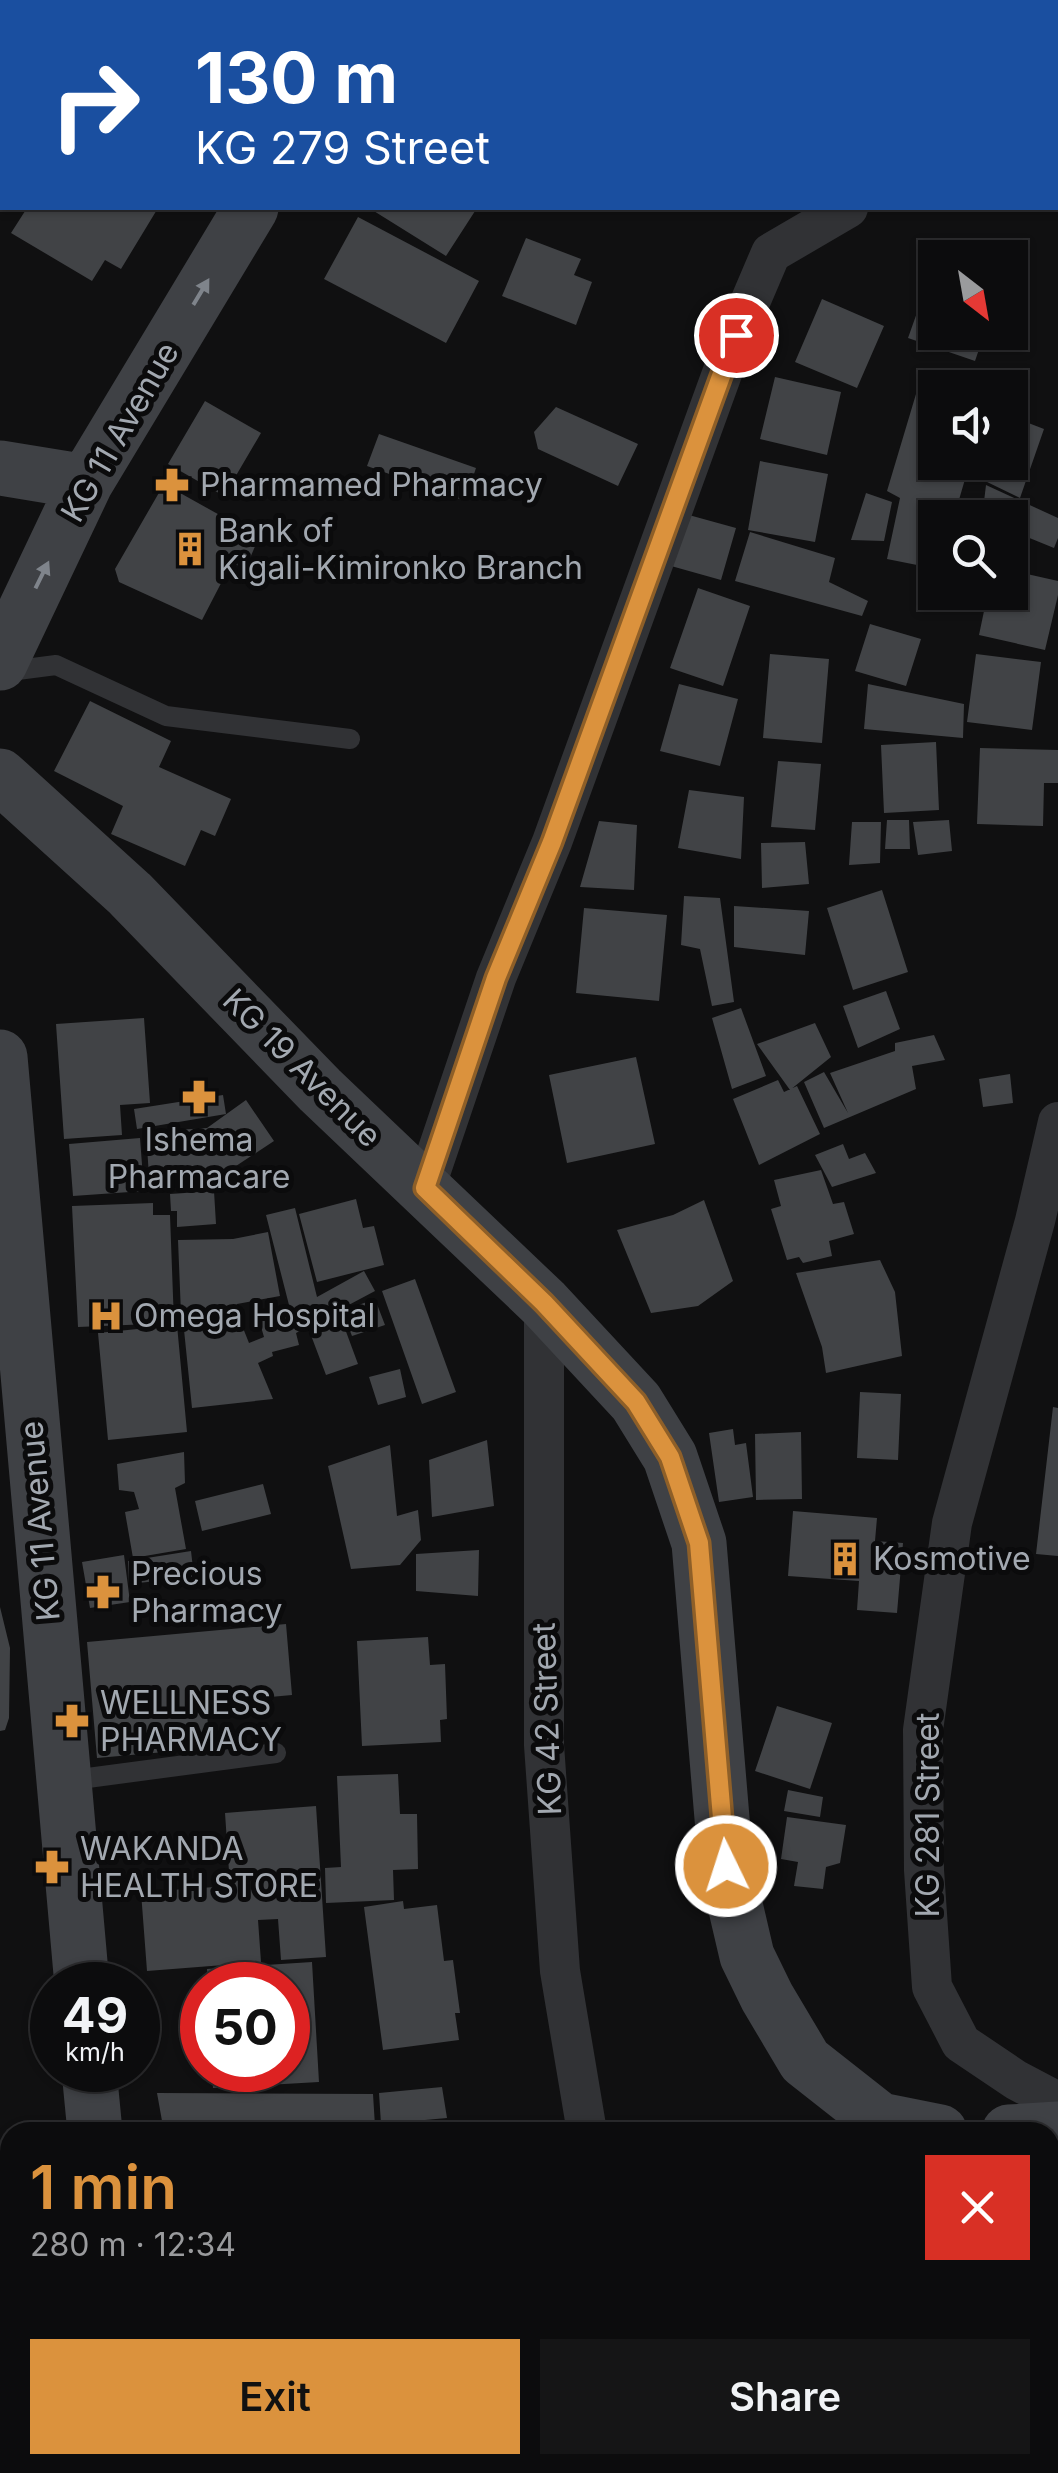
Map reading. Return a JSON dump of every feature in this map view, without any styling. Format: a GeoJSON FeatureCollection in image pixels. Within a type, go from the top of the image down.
{"type":"FeatureCollection","features":[{"type":"Feature","properties":{"kind":"main road","name":"KG 11 Avenue"},"geometry":{"type":"LineString","coordinates":[[0,663],[86,482],[250,210]]}},
{"type":"Feature","properties":{"kind":"main road"},"geometry":{"type":"LineString","coordinates":[[0,468],[86,482]]}},
{"type":"Feature","properties":{"kind":"main road","name":"KG 19 Avenue"},"geometry":{"type":"LineString","coordinates":[[0,776],[130,894],[320,1090],[544,1303],[636,1402],[670,1457],[699,1543],[726,1866],[747,1956],[806,2060],[880,2120],[890,2122]]}},
{"type":"Feature","properties":{"kind":"main road","name":"KG 11 Avenue"},"geometry":{"type":"LineString","coordinates":[[0,1057],[6,1212],[80,1962]]}},
{"type":"Feature","properties":{"kind":"main road"},"geometry":{"type":"LineString","coordinates":[[91,2092],[94,2122]]}},
{"type":"Feature","properties":{"kind":"street"},"geometry":{"type":"LineString","coordinates":[[425,1188],[496,978],[559,823],[736,335],[791,210]]}},
{"type":"Feature","properties":{"kind":"street"},"geometry":{"type":"LineString","coordinates":[[771,253],[845,210]]}},
{"type":"Feature","properties":{"kind":"street","name":"KG 281 Street"},"geometry":{"type":"LineString","coordinates":[[1058,1122],[1035,1221],[952,1522],[923,1730],[924,1870],[932,1987],[960,2043],[1058,2102]]}},
{"type":"Feature","properties":{"kind":"street","name":"KG 42 Street"},"geometry":{"type":"LineString","coordinates":[[544,1303],[544,1745],[560,1971],[585,2122]]}},
{"type":"Feature","properties":{"kind":"lane"},"geometry":{"type":"LineString","coordinates":[[0,672],[56,665],[166,716],[350,740]]}},
{"type":"Feature","properties":{"kind":"lane"},"geometry":{"type":"LineString","coordinates":[[64,1781],[276,1753]]}},
{"type":"Feature","properties":{"kind":"building"},"geometry":{"type":"Polygon","coordinates":[[[26,210],[157,210],[121,269],[105,260],[92,281],[11,233],[26,210]]]}},
{"type":"Feature","properties":{"kind":"building"},"geometry":{"type":"Polygon","coordinates":[[[372,210],[476,210],[446,256],[372,210]]]}},
{"type":"Feature","properties":{"kind":"building"},"geometry":{"type":"Polygon","coordinates":[[[358,217],[479,281],[446,343],[324,279],[358,217]]]}},
{"type":"Feature","properties":{"kind":"building"},"geometry":{"type":"Polygon","coordinates":[[[526,238],[581,259],[574,275],[592,282],[576,325],[502,296],[526,238]]]}},
{"type":"Feature","properties":{"kind":"building"},"geometry":{"type":"Polygon","coordinates":[[[822,299],[884,326],[857,388],[795,362],[822,299]]]}},
{"type":"Feature","properties":{"kind":"building"},"geometry":{"type":"Polygon","coordinates":[[[918,310],[918,341],[908,338],[918,310]]]}},
{"type":"Feature","properties":{"kind":"building"},"geometry":{"type":"Polygon","coordinates":[[[943,350],[979,350],[975,361],[943,350]]]}},
{"type":"Feature","properties":{"kind":"building"},"geometry":{"type":"Polygon","coordinates":[[[775,377],[841,392],[827,455],[760,439],[775,377]]]}},
{"type":"Feature","properties":{"kind":"building"},"geometry":{"type":"Polygon","coordinates":[[[918,387],[918,480],[965,480],[959,500],[918,500],[917,565],[887,559],[900,498],[887,491],[918,387]]]}},
{"type":"Feature","properties":{"kind":"building"},"geometry":{"type":"Polygon","coordinates":[[[205,401],[261,433],[224,496],[168,464],[205,401]]]}},
{"type":"Feature","properties":{"kind":"building"},"geometry":{"type":"Polygon","coordinates":[[[556,407],[638,444],[618,486],[538,449],[534,432],[556,407]]]}},
{"type":"Feature","properties":{"kind":"building"},"geometry":{"type":"Polygon","coordinates":[[[1028,423],[1044,429],[1028,475],[1028,423]]]}},
{"type":"Feature","properties":{"kind":"building"},"geometry":{"type":"Polygon","coordinates":[[[379,434],[476,468],[465,501],[367,466],[379,434]]]}},
{"type":"Feature","properties":{"kind":"building"},"geometry":{"type":"Polygon","coordinates":[[[760,461],[828,474],[815,542],[748,530],[760,461]]]}},
{"type":"Feature","properties":{"kind":"building"},"geometry":{"type":"Polygon","coordinates":[[[985,480],[1026,480],[1020,498],[985,480]]]}},
{"type":"Feature","properties":{"kind":"building","name":"Bank of Kigali-Kimironko Branch"},"geometry":{"type":"Polygon","coordinates":[[[164,484],[259,537],[245,570],[232,562],[202,620],[119,582],[115,569],[164,484]]]}},
{"type":"Feature","properties":{"kind":"building"},"geometry":{"type":"Polygon","coordinates":[[[986,485],[1019,500],[984,500],[986,485]]]}},
{"type":"Feature","properties":{"kind":"building"},"geometry":{"type":"Polygon","coordinates":[[[866,493],[892,502],[884,541],[851,540],[866,493]]]}},
{"type":"Feature","properties":{"kind":"building"},"geometry":{"type":"Polygon","coordinates":[[[1028,504],[1058,518],[1054,548],[1028,537],[1028,504]]]}},
{"type":"Feature","properties":{"kind":"building"},"geometry":{"type":"Polygon","coordinates":[[[678,512],[736,528],[721,580],[664,564],[678,512]]]}},
{"type":"Feature","properties":{"kind":"building"},"geometry":{"type":"Polygon","coordinates":[[[750,532],[835,558],[829,582],[868,601],[862,616],[735,581],[750,532]]]}},
{"type":"Feature","properties":{"kind":"building"},"geometry":{"type":"Polygon","coordinates":[[[1028,574],[1058,581],[1045,650],[979,635],[984,610],[1028,610],[1028,574]]]}},
{"type":"Feature","properties":{"kind":"building"},"geometry":{"type":"Polygon","coordinates":[[[698,588],[750,606],[723,686],[670,668],[698,588]]]}},
{"type":"Feature","properties":{"kind":"building"},"geometry":{"type":"Polygon","coordinates":[[[870,624],[921,639],[906,686],[855,671],[870,624]]]}},
{"type":"Feature","properties":{"kind":"building"},"geometry":{"type":"Polygon","coordinates":[[[770,654],[829,659],[822,743],[763,738],[770,654]]]}},
{"type":"Feature","properties":{"kind":"building"},"geometry":{"type":"Polygon","coordinates":[[[976,654],[1041,662],[1032,730],[967,722],[976,654]]]}},
{"type":"Feature","properties":{"kind":"building"},"geometry":{"type":"Polygon","coordinates":[[[679,684],[738,699],[720,766],[660,751],[679,684]]]}},
{"type":"Feature","properties":{"kind":"building"},"geometry":{"type":"Polygon","coordinates":[[[868,684],[964,704],[963,738],[864,729],[868,684]]]}},
{"type":"Feature","properties":{"kind":"building"},"geometry":{"type":"Polygon","coordinates":[[[90,701],[171,741],[159,767],[231,799],[215,836],[201,830],[185,866],[111,834],[123,806],[54,771],[90,701]]]}},
{"type":"Feature","properties":{"kind":"building"},"geometry":{"type":"Polygon","coordinates":[[[936,742],[939,810],[884,813],[881,745],[936,742]]]}},
{"type":"Feature","properties":{"kind":"building"},"geometry":{"type":"Polygon","coordinates":[[[980,748],[1058,750],[1058,783],[1044,783],[1043,826],[977,824],[980,748]]]}},
{"type":"Feature","properties":{"kind":"building"},"geometry":{"type":"Polygon","coordinates":[[[778,761],[821,764],[815,830],[771,827],[778,761]]]}},
{"type":"Feature","properties":{"kind":"building"},"geometry":{"type":"Polygon","coordinates":[[[689,790],[744,797],[741,859],[678,848],[689,790]]]}},
{"type":"Feature","properties":{"kind":"building"},"geometry":{"type":"Polygon","coordinates":[[[887,820],[909,820],[910,849],[885,849],[887,820]]]}},
{"type":"Feature","properties":{"kind":"building"},"geometry":{"type":"Polygon","coordinates":[[[949,820],[952,851],[918,855],[913,822],[949,820]]]}},
{"type":"Feature","properties":{"kind":"building"},"geometry":{"type":"Polygon","coordinates":[[[599,821],[637,825],[634,890],[580,887],[599,821]]]}},
{"type":"Feature","properties":{"kind":"building"},"geometry":{"type":"Polygon","coordinates":[[[852,822],[881,822],[880,863],[849,865],[852,822]]]}},
{"type":"Feature","properties":{"kind":"building"},"geometry":{"type":"Polygon","coordinates":[[[805,842],[809,884],[762,888],[761,843],[805,842]]]}},
{"type":"Feature","properties":{"kind":"building"},"geometry":{"type":"Polygon","coordinates":[[[882,890],[908,972],[853,990],[827,908],[882,890]]]}},
{"type":"Feature","properties":{"kind":"building"},"geometry":{"type":"Polygon","coordinates":[[[684,896],[720,898],[734,1002],[712,1006],[700,949],[681,945],[684,896]]]}},
{"type":"Feature","properties":{"kind":"building"},"geometry":{"type":"Polygon","coordinates":[[[734,906],[809,911],[805,955],[734,947],[734,906]]]}},
{"type":"Feature","properties":{"kind":"building"},"geometry":{"type":"Polygon","coordinates":[[[584,908],[667,915],[659,1001],[576,993],[584,908]]]}},
{"type":"Feature","properties":{"kind":"building"},"geometry":{"type":"Polygon","coordinates":[[[886,991],[900,1029],[858,1048],[843,1006],[886,991]]]}},
{"type":"Feature","properties":{"kind":"building"},"geometry":{"type":"Polygon","coordinates":[[[741,1008],[766,1076],[732,1089],[712,1018],[741,1008]]]}},
{"type":"Feature","properties":{"kind":"building"},"geometry":{"type":"Polygon","coordinates":[[[144,1018],[150,1103],[120,1105],[122,1135],[64,1139],[56,1024],[144,1018]]]}},
{"type":"Feature","properties":{"kind":"building"},"geometry":{"type":"Polygon","coordinates":[[[815,1023],[831,1057],[790,1090],[757,1044],[815,1023]]]}},
{"type":"Feature","properties":{"kind":"building"},"geometry":{"type":"Polygon","coordinates":[[[934,1035],[945,1060],[912,1066],[916,1089],[824,1128],[804,1082],[824,1072],[848,1113],[830,1073],[895,1051],[895,1043],[934,1035]]]}},
{"type":"Feature","properties":{"kind":"building"},"geometry":{"type":"Polygon","coordinates":[[[636,1057],[655,1144],[567,1163],[549,1075],[636,1057]]]}},
{"type":"Feature","properties":{"kind":"building"},"geometry":{"type":"Polygon","coordinates":[[[1010,1074],[1013,1103],[983,1107],[979,1079],[1010,1074]]]}},
{"type":"Feature","properties":{"kind":"building"},"geometry":{"type":"Polygon","coordinates":[[[778,1080],[784,1092],[797,1086],[820,1134],[759,1165],[733,1099],[778,1080]]]}},
{"type":"Feature","properties":{"kind":"building"},"geometry":{"type":"Polygon","coordinates":[[[223,1095],[226,1114],[137,1129],[134,1109],[223,1095]]]}},
{"type":"Feature","properties":{"kind":"building"},"geometry":{"type":"Polygon","coordinates":[[[246,1100],[274,1141],[230,1170],[231,1185],[150,1191],[146,1132],[207,1128],[246,1100]]]}},
{"type":"Feature","properties":{"kind":"building"},"geometry":{"type":"Polygon","coordinates":[[[140,1138],[144,1191],[73,1196],[69,1144],[140,1138]]]}},
{"type":"Feature","properties":{"kind":"building"},"geometry":{"type":"Polygon","coordinates":[[[843,1144],[849,1159],[865,1153],[876,1173],[832,1187],[815,1155],[843,1144]]]}},
{"type":"Feature","properties":{"kind":"building"},"geometry":{"type":"Polygon","coordinates":[[[821,1170],[833,1204],[844,1202],[854,1234],[829,1241],[832,1256],[803,1263],[799,1257],[787,1260],[771,1209],[781,1206],[774,1180],[821,1170]]]}},
{"type":"Feature","properties":{"kind":"building"},"geometry":{"type":"Polygon","coordinates":[[[214,1191],[216,1224],[177,1227],[177,1211],[171,1211],[170,1194],[214,1191]]]}},
{"type":"Feature","properties":{"kind":"building"},"geometry":{"type":"Polygon","coordinates":[[[356,1199],[363,1228],[374,1226],[384,1265],[317,1282],[299,1214],[356,1199]]]}},
{"type":"Feature","properties":{"kind":"building"},"geometry":{"type":"Polygon","coordinates":[[[704,1200],[733,1281],[698,1306],[651,1313],[617,1230],[673,1215],[704,1200]]]}},
{"type":"Feature","properties":{"kind":"building"},"geometry":{"type":"Polygon","coordinates":[[[153,1203],[153,1215],[170,1215],[174,1323],[78,1327],[72,1206],[153,1203]]]}},
{"type":"Feature","properties":{"kind":"building"},"geometry":{"type":"Polygon","coordinates":[[[295,1208],[317,1297],[364,1271],[375,1291],[296,1333],[299,1345],[272,1352],[273,1356],[258,1363],[273,1399],[192,1408],[183,1320],[237,1313],[249,1343],[264,1337],[257,1313],[289,1305],[266,1215],[295,1208]]]}},
{"type":"Feature","properties":{"kind":"building"},"geometry":{"type":"Polygon","coordinates":[[[268,1232],[280,1296],[237,1304],[238,1311],[181,1314],[178,1240],[233,1239],[268,1232]]]}},
{"type":"Feature","properties":{"kind":"building"},"geometry":{"type":"Polygon","coordinates":[[[880,1260],[895,1292],[902,1356],[826,1373],[822,1347],[796,1273],[880,1260]]]}},
{"type":"Feature","properties":{"kind":"building"},"geometry":{"type":"Polygon","coordinates":[[[415,1279],[456,1392],[422,1404],[382,1291],[415,1279]]]}},
{"type":"Feature","properties":{"kind":"building"},"geometry":{"type":"Polygon","coordinates":[[[375,1299],[385,1325],[352,1336],[342,1311],[375,1299]]]}},
{"type":"Feature","properties":{"kind":"building"},"geometry":{"type":"Polygon","coordinates":[[[341,1318],[358,1364],[326,1375],[309,1330],[341,1318]]]}},
{"type":"Feature","properties":{"kind":"building"},"geometry":{"type":"Polygon","coordinates":[[[177,1325],[187,1432],[108,1440],[98,1333],[177,1325]]]}},
{"type":"Feature","properties":{"kind":"building"},"geometry":{"type":"Polygon","coordinates":[[[400,1369],[406,1397],[378,1405],[369,1377],[400,1369]]]}},
{"type":"Feature","properties":{"kind":"building"},"geometry":{"type":"Polygon","coordinates":[[[860,1392],[901,1394],[898,1460],[857,1458],[860,1392]]]}},
{"type":"Feature","properties":{"kind":"building"},"geometry":{"type":"Polygon","coordinates":[[[1053,1407],[1058,1408],[1058,1556],[1036,1554],[1053,1407]]]}},
{"type":"Feature","properties":{"kind":"building"},"geometry":{"type":"Polygon","coordinates":[[[733,1429],[735,1445],[746,1443],[753,1497],[719,1502],[709,1433],[733,1429]]]}},
{"type":"Feature","properties":{"kind":"building"},"geometry":{"type":"Polygon","coordinates":[[[801,1432],[802,1499],[756,1500],[755,1434],[801,1432]]]}},
{"type":"Feature","properties":{"kind":"building"},"geometry":{"type":"Polygon","coordinates":[[[487,1440],[494,1506],[432,1517],[429,1460],[487,1440]]]}},
{"type":"Feature","properties":{"kind":"building"},"geometry":{"type":"Polygon","coordinates":[[[390,1445],[397,1516],[418,1510],[421,1540],[400,1565],[351,1569],[328,1466],[390,1445]]]}},
{"type":"Feature","properties":{"kind":"building"},"geometry":{"type":"Polygon","coordinates":[[[184,1452],[185,1483],[175,1488],[186,1549],[133,1558],[125,1512],[139,1509],[134,1492],[119,1490],[117,1464],[184,1452]]]}},
{"type":"Feature","properties":{"kind":"building"},"geometry":{"type":"Polygon","coordinates":[[[263,1484],[271,1514],[202,1531],[195,1501],[263,1484]]]}},
{"type":"Feature","properties":{"kind":"building","name":"Kosmotive"},"geometry":{"type":"Polygon","coordinates":[[[793,1511],[877,1518],[875,1541],[903,1543],[897,1613],[857,1610],[859,1581],[788,1576],[793,1511]]]}},
{"type":"Feature","properties":{"kind":"building"},"geometry":{"type":"Polygon","coordinates":[[[479,1550],[478,1596],[416,1591],[416,1554],[479,1550]]]}},
{"type":"Feature","properties":{"kind":"building"},"geometry":{"type":"Polygon","coordinates":[[[191,1551],[194,1577],[129,1584],[128,1561],[191,1551]]]}},
{"type":"Feature","properties":{"kind":"building"},"geometry":{"type":"Polygon","coordinates":[[[124,1555],[130,1602],[90,1608],[82,1562],[124,1555]]]}},
{"type":"Feature","properties":{"kind":"building"},"geometry":{"type":"Polygon","coordinates":[[[0,1607],[10,1648],[9,1718],[5,1730],[0,1731],[0,1607]]]}},
{"type":"Feature","properties":{"kind":"building"},"geometry":{"type":"Polygon","coordinates":[[[286,1624],[292,1695],[206,1703],[210,1748],[97,1758],[87,1642],[286,1624]]]}},
{"type":"Feature","properties":{"kind":"building"},"geometry":{"type":"Polygon","coordinates":[[[428,1637],[430,1665],[445,1664],[447,1719],[440,1720],[441,1742],[362,1746],[357,1641],[428,1637]]]}},
{"type":"Feature","properties":{"kind":"building"},"geometry":{"type":"Polygon","coordinates":[[[777,1706],[832,1723],[810,1789],[755,1771],[777,1706]]]}},
{"type":"Feature","properties":{"kind":"building"},"geometry":{"type":"Polygon","coordinates":[[[398,1774],[400,1814],[417,1814],[418,1869],[393,1870],[394,1900],[326,1903],[325,1868],[341,1867],[337,1776],[398,1774]]]}},
{"type":"Feature","properties":{"kind":"building"},"geometry":{"type":"Polygon","coordinates":[[[788,1790],[823,1797],[820,1817],[784,1811],[788,1790]]]}},
{"type":"Feature","properties":{"kind":"building"},"geometry":{"type":"Polygon","coordinates":[[[316,1806],[326,1957],[281,1960],[278,1919],[258,1920],[261,1962],[180,1962],[180,1968],[160,1970],[160,1962],[146,1962],[141,1892],[230,1886],[225,1813],[316,1806]]]}},
{"type":"Feature","properties":{"kind":"building"},"geometry":{"type":"Polygon","coordinates":[[[787,1817],[846,1825],[840,1863],[826,1867],[823,1889],[794,1886],[798,1862],[781,1859],[787,1817]]]}},
{"type":"Feature","properties":{"kind":"building"},"geometry":{"type":"Polygon","coordinates":[[[403,1901],[404,1909],[437,1905],[444,1961],[453,1960],[460,2013],[455,2013],[459,2040],[383,2050],[364,1907],[403,1901]]]}},
{"type":"Feature","properties":{"kind":"building"},"geometry":{"type":"Polygon","coordinates":[[[310,1962],[319,2082],[310,2083],[310,1962]]]}},
{"type":"Feature","properties":{"kind":"building"},"geometry":{"type":"Polygon","coordinates":[[[442,2087],[447,2118],[381,2122],[379,2093],[442,2087]]]}},
{"type":"Feature","properties":{"kind":"building"},"geometry":{"type":"Polygon","coordinates":[[[157,2093],[373,2094],[375,2122],[162,2122],[157,2093]]]}},
{"type":"Feature","properties":{"kind":"place","name":"Pharmamed Pharmacy"},"geometry":{"type":"Point","coordinates":[172,485]}},
{"type":"Feature","properties":{"kind":"place","name":"Bank of Kigali-Kimironko Branch"},"geometry":{"type":"Point","coordinates":[190,549]}},
{"type":"Feature","properties":{"kind":"place","name":"Ishema Pharmacare"},"geometry":{"type":"Point","coordinates":[199,1097]}},
{"type":"Feature","properties":{"kind":"place","name":"Omega Hospital"},"geometry":{"type":"Point","coordinates":[106,1316]}},
{"type":"Feature","properties":{"kind":"place","name":"Kosmotive"},"geometry":{"type":"Point","coordinates":[845,1559]}},
{"type":"Feature","properties":{"kind":"place","name":"Precious Pharmacy"},"geometry":{"type":"Point","coordinates":[103,1592]}},
{"type":"Feature","properties":{"kind":"place","name":"WELLNESS PHARMACY"},"geometry":{"type":"Point","coordinates":[72,1721]}},
{"type":"Feature","properties":{"kind":"place","name":"WAKANDA HEALTH STORE"},"geometry":{"type":"Point","coordinates":[52,1867]}},
{"type":"Feature","properties":{"kind":"route"},"geometry":{"type":"LineString","coordinates":[[726,1866],[716,1709],[699,1543],[670,1457],[636,1402],[544,1303],[425,1188],[496,978],[552,842],[736,335]]}}]}
